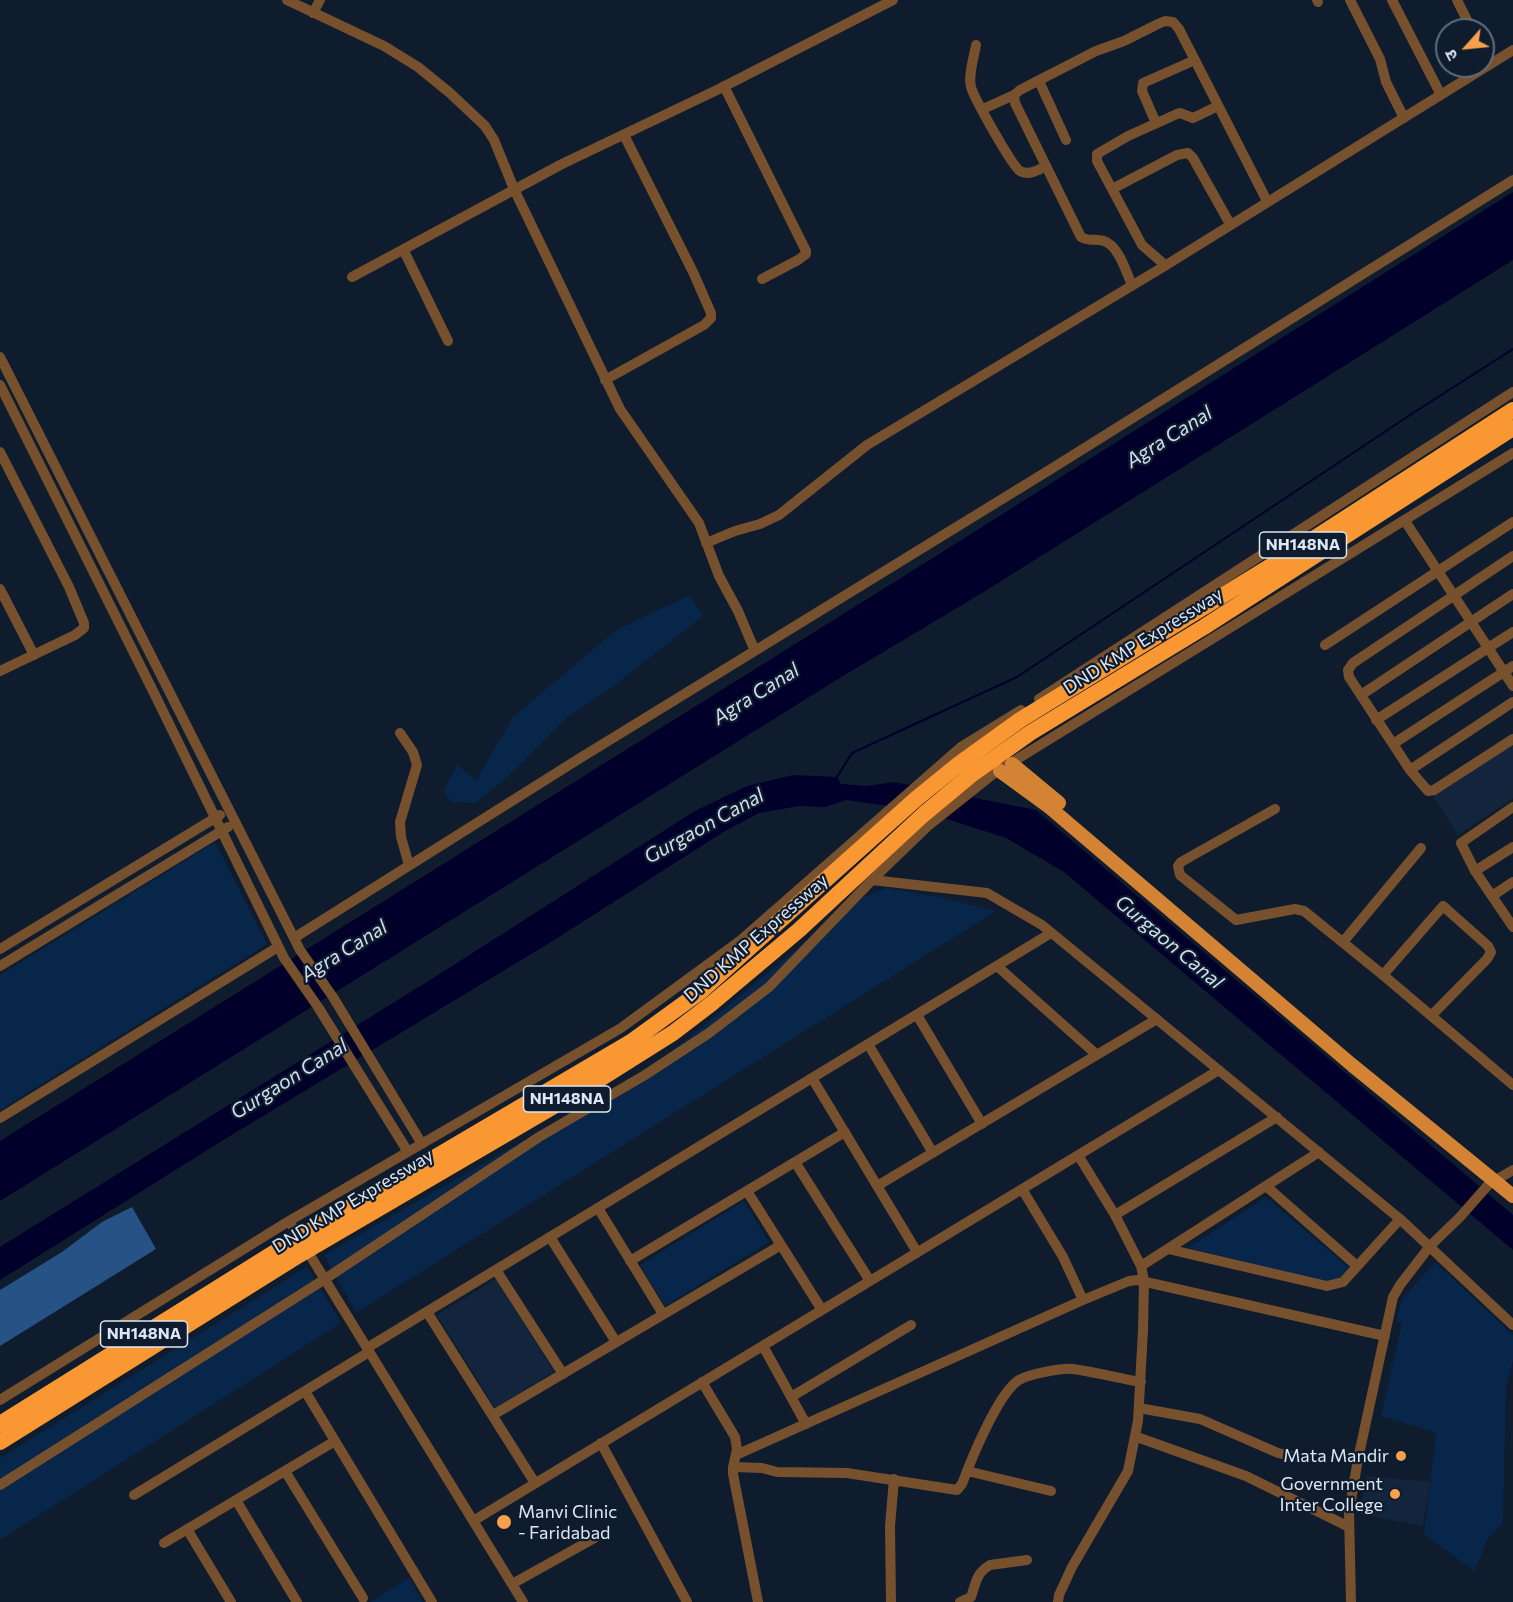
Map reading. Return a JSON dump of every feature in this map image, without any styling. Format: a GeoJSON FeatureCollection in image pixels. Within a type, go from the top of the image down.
{"type":"FeatureCollection","features":[{"type":"Feature","properties":{"kind":"highway","name":"DND KMP Expressway"},"geometry":{"type":"LineString","coordinates":[[314,1238],[600,1079],[673,1033],[799,930],[916,821],[970,776],[1096,683],[1513,410]]}},
{"type":"Feature","properties":{"kind":"highway","name":"DND KMP Expressway"},"geometry":{"type":"LineString","coordinates":[[4,1434],[294,1250],[631,1042],[700,992],[916,799],[959,764],[1020,720],[1214,621],[1513,428]]}},
{"type":"Feature","properties":{"kind":"highway"},"geometry":{"type":"LineString","coordinates":[[0,1453],[4,1434]]}},
{"type":"Feature","properties":{"kind":"main road"},"geometry":{"type":"LineString","coordinates":[[1006,767],[1048,806],[1343,1057],[1493,1182],[1513,1196]]}},
{"type":"Feature","properties":{"kind":"main road"},"geometry":{"type":"LineString","coordinates":[[1493,1182],[1513,1187]]}},
{"type":"Feature","properties":{"kind":"street"},"geometry":{"type":"LineString","coordinates":[[287,0],[384,46],[418,67],[485,126],[620,410],[699,523],[718,576],[738,611],[755,651]]}},
{"type":"Feature","properties":{"kind":"street"},"geometry":{"type":"LineString","coordinates":[[314,12],[320,0]]}},
{"type":"Feature","properties":{"kind":"street"},"geometry":{"type":"LineString","coordinates":[[352,277],[404,251],[514,189],[893,0]]}},
{"type":"Feature","properties":{"kind":"street"},"geometry":{"type":"LineString","coordinates":[[1350,0],[1380,58],[1386,82],[1404,118]]}},
{"type":"Feature","properties":{"kind":"street"},"geometry":{"type":"LineString","coordinates":[[1392,0],[1441,95]]}},
{"type":"Feature","properties":{"kind":"street"},"geometry":{"type":"LineString","coordinates":[[1457,0],[1466,18]]}},
{"type":"Feature","properties":{"kind":"street"},"geometry":{"type":"LineString","coordinates":[[983,110],[1014,96],[1020,90],[1096,51],[1124,41],[1165,21],[1173,22],[1195,60],[1267,201]]}},
{"type":"Feature","properties":{"kind":"street"},"geometry":{"type":"LineString","coordinates":[[976,45],[970,82],[983,110],[1018,171],[1029,173],[1046,166]]}},
{"type":"Feature","properties":{"kind":"street"},"geometry":{"type":"LineString","coordinates":[[1495,61],[1513,50]]}},
{"type":"Feature","properties":{"kind":"street"},"geometry":{"type":"LineString","coordinates":[[1156,123],[1142,91],[1143,83],[1195,60]]}},
{"type":"Feature","properties":{"kind":"street"},"geometry":{"type":"LineString","coordinates":[[706,543],[779,515],[867,445],[1468,78]]}},
{"type":"Feature","properties":{"kind":"street"},"geometry":{"type":"LineString","coordinates":[[1039,81],[1066,140]]}},
{"type":"Feature","properties":{"kind":"street"},"geometry":{"type":"LineString","coordinates":[[724,86],[806,251],[806,254],[798,260],[762,279]]}},
{"type":"Feature","properties":{"kind":"street"},"geometry":{"type":"LineString","coordinates":[[1014,96],[1015,103],[1081,237],[1084,240],[1102,240],[1111,245],[1132,285]]}},
{"type":"Feature","properties":{"kind":"street"},"geometry":{"type":"LineString","coordinates":[[1165,265],[1142,245],[1097,161],[1097,154],[1110,145],[1180,113],[1193,118],[1218,106]]}},
{"type":"Feature","properties":{"kind":"street"},"geometry":{"type":"LineString","coordinates":[[605,380],[704,325],[711,318],[697,281],[624,135]]}},
{"type":"Feature","properties":{"kind":"street"},"geometry":{"type":"LineString","coordinates":[[1112,189],[1177,155],[1188,153],[1230,224]]}},
{"type":"Feature","properties":{"kind":"street"},"geometry":{"type":"LineString","coordinates":[[294,938],[1513,180]]}},
{"type":"Feature","properties":{"kind":"street"},"geometry":{"type":"LineString","coordinates":[[404,251],[448,341]]}},
{"type":"Feature","properties":{"kind":"street"},"geometry":{"type":"LineString","coordinates":[[0,357],[300,950],[347,1019],[422,1144]]}},
{"type":"Feature","properties":{"kind":"street"},"geometry":{"type":"LineString","coordinates":[[0,385],[278,947],[332,1028],[408,1152]]}},
{"type":"Feature","properties":{"kind":"street"},"geometry":{"type":"LineString","coordinates":[[0,1400],[290,1221],[621,1028],[741,940],[961,747],[1513,392]]}},
{"type":"Feature","properties":{"kind":"street"},"geometry":{"type":"LineString","coordinates":[[0,452],[69,587],[84,623],[84,628],[75,635],[0,672]]}},
{"type":"Feature","properties":{"kind":"street"},"geometry":{"type":"LineString","coordinates":[[0,1485],[325,1279],[539,1137],[645,1075],[709,1033],[769,987],[872,880],[940,817],[1006,767],[1513,453]]}},
{"type":"Feature","properties":{"kind":"street"},"geometry":{"type":"LineString","coordinates":[[1405,521],[1488,648],[1508,669],[1513,686]]}},
{"type":"Feature","properties":{"kind":"street"},"geometry":{"type":"LineString","coordinates":[[1325,645],[1513,522]]}},
{"type":"Feature","properties":{"kind":"street"},"geometry":{"type":"LineString","coordinates":[[1513,556],[1350,665],[1348,670],[1349,677],[1376,720],[1426,790],[1431,791],[1513,739]]}},
{"type":"Feature","properties":{"kind":"street"},"geometry":{"type":"LineString","coordinates":[[0,589],[34,655]]}},
{"type":"Feature","properties":{"kind":"street"},"geometry":{"type":"LineString","coordinates":[[1361,695],[1513,594]]}},
{"type":"Feature","properties":{"kind":"street"},"geometry":{"type":"LineString","coordinates":[[1376,720],[1513,632]]}},
{"type":"Feature","properties":{"kind":"street"},"geometry":{"type":"LineString","coordinates":[[1393,744],[1508,669]]}},
{"type":"Feature","properties":{"kind":"street"},"geometry":{"type":"LineString","coordinates":[[1410,770],[1513,702]]}},
{"type":"Feature","properties":{"kind":"street"},"geometry":{"type":"LineString","coordinates":[[1032,703],[1055,738]]}},
{"type":"Feature","properties":{"kind":"street"},"geometry":{"type":"LineString","coordinates":[[400,733],[413,752],[417,765],[400,822],[401,837],[409,865]]}},
{"type":"Feature","properties":{"kind":"street"},"geometry":{"type":"LineString","coordinates":[[1512,923],[1475,871],[1462,847],[1462,841],[1513,807]]}},
{"type":"Feature","properties":{"kind":"street"},"geometry":{"type":"LineString","coordinates":[[1275,809],[1188,857],[1178,866],[1178,871],[1195,888],[1236,920],[1300,910],[1432,1015],[1513,1085]]}},
{"type":"Feature","properties":{"kind":"street"},"geometry":{"type":"LineString","coordinates":[[0,949],[229,810]]}},
{"type":"Feature","properties":{"kind":"street"},"geometry":{"type":"LineString","coordinates":[[0,966],[236,823]]}},
{"type":"Feature","properties":{"kind":"street"},"geometry":{"type":"LineString","coordinates":[[1475,871],[1513,847]]}},
{"type":"Feature","properties":{"kind":"street"},"geometry":{"type":"LineString","coordinates":[[1343,942],[1421,848]]}},
{"type":"Feature","properties":{"kind":"street"},"geometry":{"type":"LineString","coordinates":[[872,880],[987,893],[1042,925],[1400,1219],[1513,1325]]}},
{"type":"Feature","properties":{"kind":"street"},"geometry":{"type":"LineString","coordinates":[[1492,896],[1513,882]]}},
{"type":"Feature","properties":{"kind":"street"},"geometry":{"type":"LineString","coordinates":[[798,891],[829,926]]}},
{"type":"Feature","properties":{"kind":"street"},"geometry":{"type":"LineString","coordinates":[[1383,975],[1443,906],[1488,946],[1491,952],[1488,959],[1432,1015]]}},
{"type":"Feature","properties":{"kind":"street"},"geometry":{"type":"LineString","coordinates":[[134,1495],[305,1391],[427,1312],[1052,933]]}},
{"type":"Feature","properties":{"kind":"street"},"geometry":{"type":"LineString","coordinates":[[0,1118],[278,947]]}},
{"type":"Feature","properties":{"kind":"street"},"geometry":{"type":"LineString","coordinates":[[997,966],[1097,1055]]}},
{"type":"Feature","properties":{"kind":"street"},"geometry":{"type":"LineString","coordinates":[[916,1015],[982,1124]]}},
{"type":"Feature","properties":{"kind":"street"},"geometry":{"type":"LineString","coordinates":[[878,1186],[1156,1019]]}},
{"type":"Feature","properties":{"kind":"street"},"geometry":{"type":"LineString","coordinates":[[868,1044],[933,1153]]}},
{"type":"Feature","properties":{"kind":"street"},"geometry":{"type":"LineString","coordinates":[[473,1521],[1219,1070]]}},
{"type":"Feature","properties":{"kind":"street"},"geometry":{"type":"LineString","coordinates":[[812,1078],[917,1252]]}},
{"type":"Feature","properties":{"kind":"street"},"geometry":{"type":"LineString","coordinates":[[1115,1215],[1277,1118]]}},
{"type":"Feature","properties":{"kind":"street"},"geometry":{"type":"LineString","coordinates":[[630,1261],[845,1132]]}},
{"type":"Feature","properties":{"kind":"street"},"geometry":{"type":"LineString","coordinates":[[1141,1266],[1319,1152]]}},
{"type":"Feature","properties":{"kind":"street"},"geometry":{"type":"LineString","coordinates":[[1058,1602],[1072,1567],[1128,1471],[1137,1437],[1141,1382],[1144,1281],[1141,1266],[1115,1215],[1078,1155]]}},
{"type":"Feature","properties":{"kind":"street"},"geometry":{"type":"LineString","coordinates":[[795,1162],[870,1281]]}},
{"type":"Feature","properties":{"kind":"street"},"geometry":{"type":"LineString","coordinates":[[1351,1602],[1348,1527],[1354,1477],[1393,1297],[1430,1246],[1493,1182],[1513,1170]]}},
{"type":"Feature","properties":{"kind":"street"},"geometry":{"type":"LineString","coordinates":[[1266,1186],[1357,1266]]}},
{"type":"Feature","properties":{"kind":"street"},"geometry":{"type":"LineString","coordinates":[[1022,1189],[1063,1257],[1083,1299]]}},
{"type":"Feature","properties":{"kind":"street"},"geometry":{"type":"LineString","coordinates":[[747,1191],[822,1310]]}},
{"type":"Feature","properties":{"kind":"street"},"geometry":{"type":"LineString","coordinates":[[598,1208],[663,1314]]}},
{"type":"Feature","properties":{"kind":"street"},"geometry":{"type":"LineString","coordinates":[[1168,1249],[1327,1286],[1343,1282],[1400,1219]]}},
{"type":"Feature","properties":{"kind":"street"},"geometry":{"type":"LineString","coordinates":[[290,1221],[523,1602]]}},
{"type":"Feature","properties":{"kind":"street"},"geometry":{"type":"LineString","coordinates":[[550,1237],[616,1342]]}},
{"type":"Feature","properties":{"kind":"street"},"geometry":{"type":"LineString","coordinates":[[493,1415],[781,1245]]}},
{"type":"Feature","properties":{"kind":"street"},"geometry":{"type":"LineString","coordinates":[[496,1270],[563,1374]]}},
{"type":"Feature","properties":{"kind":"street"},"geometry":{"type":"LineString","coordinates":[[736,1455],[1083,1299],[1129,1281],[1144,1281],[1386,1336]]}},
{"type":"Feature","properties":{"kind":"street"},"geometry":{"type":"LineString","coordinates":[[427,1312],[535,1483]]}},
{"type":"Feature","properties":{"kind":"street"},"geometry":{"type":"LineString","coordinates":[[791,1397],[911,1325]]}},
{"type":"Feature","properties":{"kind":"street"},"geometry":{"type":"LineString","coordinates":[[763,1346],[806,1424]]}},
{"type":"Feature","properties":{"kind":"street"},"geometry":{"type":"LineString","coordinates":[[733,1467],[762,1468],[777,1472],[847,1473],[953,1490],[960,1487],[981,1437],[1007,1391],[1020,1380],[1047,1372],[1070,1369],[1141,1382]]}},
{"type":"Feature","properties":{"kind":"street"},"geometry":{"type":"LineString","coordinates":[[702,1382],[735,1437],[737,1445],[733,1467],[758,1602]]}},
{"type":"Feature","properties":{"kind":"street"},"geometry":{"type":"LineString","coordinates":[[305,1391],[432,1602]]}},
{"type":"Feature","properties":{"kind":"street"},"geometry":{"type":"LineString","coordinates":[[1139,1408],[1200,1419],[1278,1454],[1304,1460]]}},
{"type":"Feature","properties":{"kind":"street"},"geometry":{"type":"LineString","coordinates":[[1137,1437],[1246,1476],[1348,1527]]}},
{"type":"Feature","properties":{"kind":"street"},"geometry":{"type":"LineString","coordinates":[[164,1544],[335,1441]]}},
{"type":"Feature","properties":{"kind":"street"},"geometry":{"type":"LineString","coordinates":[[601,1443],[687,1602]]}},
{"type":"Feature","properties":{"kind":"street"},"geometry":{"type":"LineString","coordinates":[[285,1471],[363,1598]]}},
{"type":"Feature","properties":{"kind":"street"},"geometry":{"type":"LineString","coordinates":[[967,1471],[1051,1491]]}},
{"type":"Feature","properties":{"kind":"street"},"geometry":{"type":"LineString","coordinates":[[891,1602],[890,1526],[894,1479]]}},
{"type":"Feature","properties":{"kind":"street"},"geometry":{"type":"LineString","coordinates":[[236,1500],[297,1602]]}},
{"type":"Feature","properties":{"kind":"street"},"geometry":{"type":"LineString","coordinates":[[188,1529],[231,1602]]}},
{"type":"Feature","properties":{"kind":"street"},"geometry":{"type":"LineString","coordinates":[[512,1584],[600,1536]]}},
{"type":"Feature","properties":{"kind":"street"},"geometry":{"type":"LineString","coordinates":[[960,1602],[971,1597],[976,1577],[990,1565],[1027,1560]]}},
{"type":"Feature","properties":{"kind":"shaded area"},"geometry":{"type":"Polygon","coordinates":[[[690,595],[703,616],[615,685],[565,719],[514,771],[476,803],[452,802],[443,791],[457,765],[476,780],[513,717],[616,630],[690,595]]]}},
{"type":"Feature","properties":{"kind":"shaded area"},"geometry":{"type":"Polygon","coordinates":[[[1513,742],[1513,798],[1458,835],[1432,795],[1513,742]]]}},
{"type":"Feature","properties":{"kind":"shaded area"},"geometry":{"type":"Polygon","coordinates":[[[215,842],[267,944],[0,1110],[0,975],[215,842]]]}},
{"type":"Feature","properties":{"kind":"shaded area"},"geometry":{"type":"Polygon","coordinates":[[[887,888],[939,897],[996,911],[356,1313],[324,1255],[646,1070],[690,1037],[856,900],[887,888]]]}},
{"type":"Feature","properties":{"kind":"shaded area"},"geometry":{"type":"Polygon","coordinates":[[[1266,1197],[1349,1268],[1335,1284],[1188,1248],[1266,1197]]]}},
{"type":"Feature","properties":{"kind":"shaded area"},"geometry":{"type":"Polygon","coordinates":[[[744,1201],[769,1242],[665,1306],[640,1265],[744,1201]]]}},
{"type":"Feature","properties":{"kind":"shaded area"},"geometry":{"type":"Polygon","coordinates":[[[132,1207],[156,1249],[0,1346],[0,1290],[62,1252],[102,1222],[132,1207]]]}},
{"type":"Feature","properties":{"kind":"shaded area"},"geometry":{"type":"Polygon","coordinates":[[[1435,1262],[1513,1335],[1513,1361],[1506,1386],[1503,1523],[1487,1540],[1475,1571],[1424,1535],[1436,1433],[1381,1416],[1402,1323],[1396,1321],[1402,1299],[1435,1262]]]}},
{"type":"Feature","properties":{"kind":"shaded area"},"geometry":{"type":"Polygon","coordinates":[[[307,1267],[341,1323],[0,1540],[0,1458],[307,1267]]]}},
{"type":"Feature","properties":{"kind":"shaded area"},"geometry":{"type":"Polygon","coordinates":[[[496,1279],[554,1372],[495,1408],[437,1315],[496,1279]]]}},
{"type":"Feature","properties":{"kind":"shaded area","name":"Government Inter College"},"geometry":{"type":"Polygon","coordinates":[[[1366,1476],[1430,1482],[1423,1526],[1360,1514],[1366,1476]]]}},
{"type":"Feature","properties":{"kind":"shaded area"},"geometry":{"type":"Polygon","coordinates":[[[409,1578],[423,1602],[370,1602],[409,1578]]]}},
{"type":"Feature","properties":{"kind":"water","name":"Agra Canal"},"geometry":{"type":"Polygon","coordinates":[[[1513,192],[1513,260],[982,593],[838,679],[0,1201],[0,1141],[1513,192]]]}},
{"type":"Feature","properties":{"kind":"water","name":"Gurgaon Canal"},"geometry":{"type":"Polygon","coordinates":[[[793,775],[837,777],[841,784],[867,786],[894,782],[1036,810],[1513,1215],[1513,1250],[1064,872],[1006,838],[944,818],[897,807],[846,800],[826,807],[799,806],[759,813],[725,831],[551,942],[220,1142],[0,1280],[0,1247],[438,975],[695,811],[747,786],[793,775]]]}},
{"type":"Feature","properties":{"kind":"waterway"},"geometry":{"type":"LineString","coordinates":[[837,777],[852,753],[1017,677],[1513,349]]}},
{"type":"Feature","properties":{"kind":"place","name":"Mata Mandir"},"geometry":{"type":"Point","coordinates":[1401,1456]}},
{"type":"Feature","properties":{"kind":"place","name":"Government Inter College"},"geometry":{"type":"Point","coordinates":[1395,1494]}},
{"type":"Feature","properties":{"kind":"place","name":"Manvi Clinic - Faridabad"},"geometry":{"type":"Point","coordinates":[504,1522]}}]}
